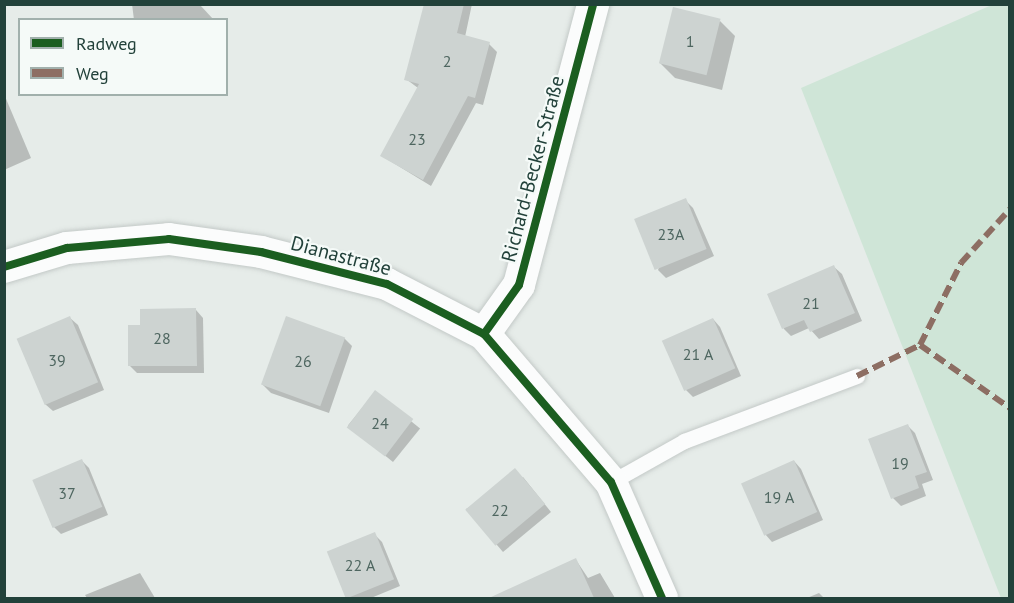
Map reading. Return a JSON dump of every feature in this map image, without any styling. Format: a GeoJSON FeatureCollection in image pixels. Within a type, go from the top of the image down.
{"type":"FeatureCollection","features":[{"type":"Feature","properties":{"kind":"street","name":"Richard-Becker-Straße"},"geometry":{"type":"LineString","coordinates":[[484,334],[519,285],[593,4]]}},
{"type":"Feature","properties":{"kind":"street","name":"Dianastraße"},"geometry":{"type":"LineString","coordinates":[[4,267],[67,248],[169,239],[261,252],[387,284],[484,334],[612,482],[662,598]]}},
{"type":"Feature","properties":{"kind":"lane"},"geometry":{"type":"LineString","coordinates":[[612,482],[684,441],[857,376]]}},
{"type":"Feature","properties":{"kind":"green space"},"geometry":{"type":"Polygon","coordinates":[[[994,4],[1010,5],[1009,598],[1001,598],[801,88],[994,4]]]}},
{"type":"Feature","properties":{"kind":"building"},"geometry":{"type":"Polygon","coordinates":[[[424,4],[464,4],[457,33],[490,42],[475,98],[468,96],[423,180],[380,156],[419,84],[404,80],[424,4]]]}},
{"type":"Feature","properties":{"kind":"building"},"geometry":{"type":"Polygon","coordinates":[[[673,7],[721,19],[707,75],[659,63],[673,7]]]}},
{"type":"Feature","properties":{"kind":"building"},"geometry":{"type":"Polygon","coordinates":[[[686,198],[707,249],[655,270],[634,219],[686,198]]]}},
{"type":"Feature","properties":{"kind":"building"},"geometry":{"type":"Polygon","coordinates":[[[834,265],[855,313],[810,332],[804,320],[782,329],[767,294],[834,265]]]}},
{"type":"Feature","properties":{"kind":"building"},"geometry":{"type":"Polygon","coordinates":[[[196,308],[197,366],[128,366],[128,325],[140,325],[140,309],[196,308]]]}},
{"type":"Feature","properties":{"kind":"building"},"geometry":{"type":"Polygon","coordinates":[[[70,316],[98,382],[45,405],[17,339],[70,316]]]}},
{"type":"Feature","properties":{"kind":"building"},"geometry":{"type":"Polygon","coordinates":[[[286,316],[345,338],[320,406],[261,385],[286,316]]]}},
{"type":"Feature","properties":{"kind":"building"},"geometry":{"type":"Polygon","coordinates":[[[713,318],[735,368],[684,391],[662,341],[713,318]]]}},
{"type":"Feature","properties":{"kind":"building"},"geometry":{"type":"Polygon","coordinates":[[[375,390],[413,419],[385,456],[347,428],[375,390]]]}},
{"type":"Feature","properties":{"kind":"building"},"geometry":{"type":"Polygon","coordinates":[[[908,424],[927,472],[915,476],[919,488],[891,499],[868,439],[908,424]]]}},
{"type":"Feature","properties":{"kind":"building"},"geometry":{"type":"Polygon","coordinates":[[[82,459],[102,507],[53,528],[32,480],[82,459]]]}},
{"type":"Feature","properties":{"kind":"building"},"geometry":{"type":"Polygon","coordinates":[[[794,460],[817,512],[764,536],[741,484],[794,460]]]}},
{"type":"Feature","properties":{"kind":"building"},"geometry":{"type":"Polygon","coordinates":[[[515,468],[545,504],[495,546],[465,510],[515,468]]]}},
{"type":"Feature","properties":{"kind":"building"},"geometry":{"type":"Polygon","coordinates":[[[375,532],[394,579],[346,598],[327,551],[375,532]]]}},
{"type":"Feature","properties":{"kind":"building"},"geometry":{"type":"Polygon","coordinates":[[[576,558],[594,598],[489,598],[576,558]]]}},
{"type":"Feature","properties":{"kind":"marked path"},"geometry":{"type":"LineString","coordinates":[[857,376],[920,345],[961,263],[1010,209]]}},
{"type":"Feature","properties":{"kind":"marked path"},"geometry":{"type":"LineString","coordinates":[[920,345],[1010,408]]}},
{"type":"Feature","properties":{"kind":"cycle path"},"geometry":{"type":"LineString","coordinates":[[484,334],[519,285],[593,4]]}},
{"type":"Feature","properties":{"kind":"cycle path"},"geometry":{"type":"LineString","coordinates":[[4,267],[67,248],[169,239],[261,252],[387,284],[484,334],[611,482],[662,598]]}}]}
